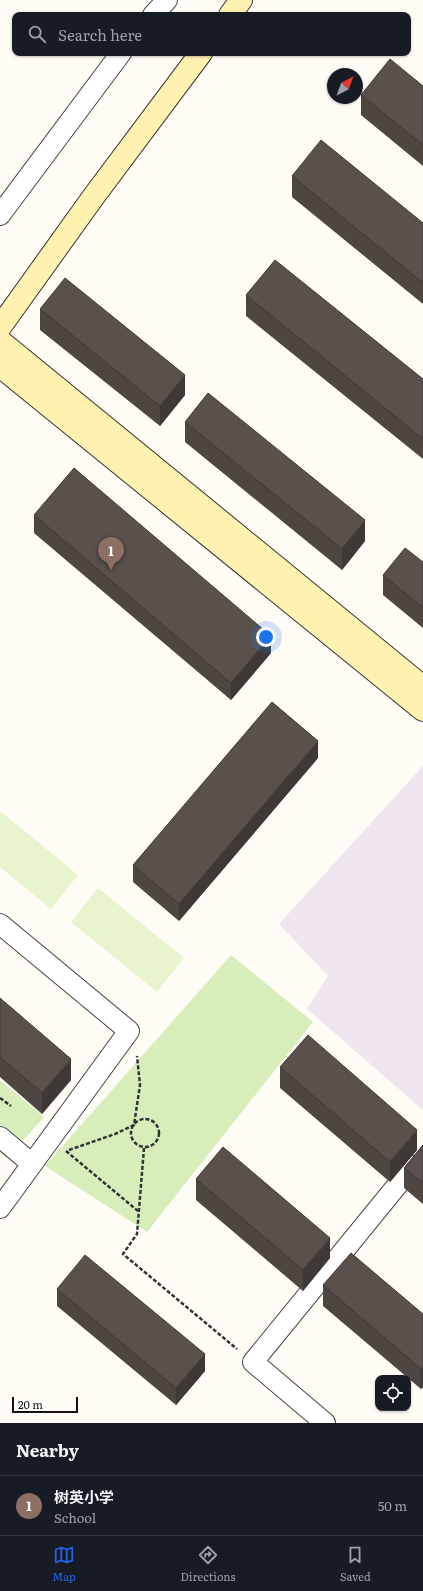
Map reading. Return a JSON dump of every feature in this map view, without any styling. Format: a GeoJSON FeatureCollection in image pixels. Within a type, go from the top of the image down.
{"type":"FeatureCollection","features":[{"type":"Feature","properties":{"kind":"street"},"geometry":{"type":"LineString","coordinates":[[157,12],[167,0]]}},
{"type":"Feature","properties":{"kind":"street"},"geometry":{"type":"LineString","coordinates":[[232,12],[241,0]]}},
{"type":"Feature","properties":{"kind":"street"},"geometry":{"type":"LineString","coordinates":[[0,215],[118,56]]}},
{"type":"Feature","properties":{"kind":"street"},"geometry":{"type":"LineString","coordinates":[[0,327],[94,196],[200,56]]}},
{"type":"Feature","properties":{"kind":"street"},"geometry":{"type":"LineString","coordinates":[[0,341],[423,687]]}},
{"type":"Feature","properties":{"kind":"street"},"geometry":{"type":"LineString","coordinates":[[0,366],[423,710]]}},
{"type":"Feature","properties":{"kind":"street"},"geometry":{"type":"LineString","coordinates":[[0,924],[129,1031],[0,1208]]}},
{"type":"Feature","properties":{"kind":"street"},"geometry":{"type":"LineString","coordinates":[[0,1137],[36,1159]]}},
{"type":"Feature","properties":{"kind":"street"},"geometry":{"type":"LineString","coordinates":[[325,1423],[253,1362],[413,1166]]}},
{"type":"Feature","properties":{"kind":"path"},"geometry":{"type":"LineString","coordinates":[[36,1159],[74,1150],[115,1134],[134,1125],[141,1120],[146,1119],[155,1123],[158,1127],[159,1132],[157,1141],[149,1147],[144,1148],[136,1144],[131,1137],[134,1125],[140,1085],[137,1051],[129,1031]]}},
{"type":"Feature","properties":{"kind":"path"},"geometry":{"type":"LineString","coordinates":[[0,1098],[11,1106]]}},
{"type":"Feature","properties":{"kind":"path"},"geometry":{"type":"LineString","coordinates":[[144,1148],[137,1234],[123,1254],[253,1362]]}},
{"type":"Feature","properties":{"kind":"path"},"geometry":{"type":"LineString","coordinates":[[66,1151],[138,1211]]}},
{"type":"Feature","properties":{"kind":"shaded area"},"geometry":{"type":"Polygon","coordinates":[[[423,766],[423,1110],[307,1009],[328,976],[279,924],[423,766]]]}},
{"type":"Feature","properties":{"kind":"green space"},"geometry":{"type":"Polygon","coordinates":[[[0,811],[78,875],[51,909],[0,867],[0,811]]]}},
{"type":"Feature","properties":{"kind":"green space"},"geometry":{"type":"Polygon","coordinates":[[[98,888],[184,958],[157,992],[71,922],[98,888]]]}},
{"type":"Feature","properties":{"kind":"green space"},"geometry":{"type":"Polygon","coordinates":[[[231,955],[313,1022],[147,1232],[45,1166],[231,955]]]}},
{"type":"Feature","properties":{"kind":"green space"},"geometry":{"type":"Polygon","coordinates":[[[0,1080],[44,1117],[21,1143],[0,1125],[0,1080]]]}},
{"type":"Feature","properties":{"kind":"building"},"geometry":{"type":"Polygon","coordinates":[[[390,59],[423,86],[423,145],[363,97],[363,93],[390,59]]]}},
{"type":"Feature","properties":{"kind":"building"},"geometry":{"type":"Polygon","coordinates":[[[321,140],[423,223],[423,283],[292,176],[321,140]]]}},
{"type":"Feature","properties":{"kind":"building"},"geometry":{"type":"Polygon","coordinates":[[[275,260],[423,379],[423,439],[246,295],[275,260]]]}},
{"type":"Feature","properties":{"kind":"building"},"geometry":{"type":"Polygon","coordinates":[[[65,278],[185,375],[160,406],[40,309],[65,278]]]}},
{"type":"Feature","properties":{"kind":"building"},"geometry":{"type":"Polygon","coordinates":[[[208,393],[365,520],[342,549],[185,422],[208,393]]]}},
{"type":"Feature","properties":{"kind":"building"},"geometry":{"type":"Polygon","coordinates":[[[74,468],[271,636],[231,683],[34,515],[74,468]]]}},
{"type":"Feature","properties":{"kind":"building"},"geometry":{"type":"Polygon","coordinates":[[[405,548],[423,562],[423,608],[383,575],[405,548]]]}},
{"type":"Feature","properties":{"kind":"building"},"geometry":{"type":"Polygon","coordinates":[[[272,702],[318,741],[179,904],[133,865],[272,702]]]}},
{"type":"Feature","properties":{"kind":"building"},"geometry":{"type":"Polygon","coordinates":[[[0,998],[71,1059],[42,1093],[0,1057],[0,998]]]}},
{"type":"Feature","properties":{"kind":"building"},"geometry":{"type":"Polygon","coordinates":[[[308,1035],[417,1130],[390,1162],[280,1067],[308,1035]]]}},
{"type":"Feature","properties":{"kind":"building"},"geometry":{"type":"Polygon","coordinates":[[[423,1145],[423,1183],[404,1168],[423,1145]]]}},
{"type":"Feature","properties":{"kind":"building"},"geometry":{"type":"Polygon","coordinates":[[[223,1147],[330,1238],[303,1270],[196,1179],[223,1147]]]}},
{"type":"Feature","properties":{"kind":"building"},"geometry":{"type":"Polygon","coordinates":[[[351,1253],[423,1314],[423,1367],[421,1369],[323,1285],[351,1253]]]}},
{"type":"Feature","properties":{"kind":"building"},"geometry":{"type":"Polygon","coordinates":[[[85,1255],[205,1354],[176,1388],[57,1289],[85,1255]]]}},
{"type":"Feature","properties":{"kind":"place","name":"树英小学"},"geometry":{"type":"Point","coordinates":[111,570]}}]}
